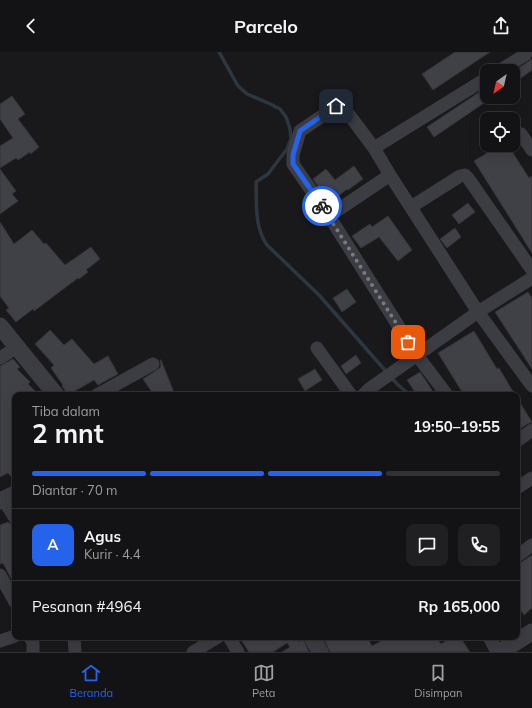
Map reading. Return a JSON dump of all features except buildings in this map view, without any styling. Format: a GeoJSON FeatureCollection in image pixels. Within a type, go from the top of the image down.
{"type":"FeatureCollection","features":[{"type":"Feature","properties":{"kind":"street"},"geometry":{"type":"LineString","coordinates":[[510,64],[525,55],[527,52]]}},
{"type":"Feature","properties":{"kind":"street"},"geometry":{"type":"LineString","coordinates":[[374,148],[480,82]]}},
{"type":"Feature","properties":{"kind":"street"},"geometry":{"type":"LineString","coordinates":[[445,392],[416,354],[329,216],[293,164],[293,155],[300,131],[336,106],[344,108],[374,148],[390,176],[478,312],[532,386]]}},
{"type":"Feature","properties":{"kind":"street"},"geometry":{"type":"LineString","coordinates":[[521,134],[532,150]]}},
{"type":"Feature","properties":{"kind":"street"},"geometry":{"type":"LineString","coordinates":[[411,207],[460,176],[464,175],[468,178],[532,270]]}},
{"type":"Feature","properties":{"kind":"street"},"geometry":{"type":"LineString","coordinates":[[329,216],[390,176]]}},
{"type":"Feature","properties":{"kind":"street"},"geometry":{"type":"LineString","coordinates":[[366,392],[416,354],[532,278]]}},
{"type":"Feature","properties":{"kind":"street"},"geometry":{"type":"LineString","coordinates":[[0,326],[54,392]]}},
{"type":"Feature","properties":{"kind":"street"},"geometry":{"type":"LineString","coordinates":[[0,358],[17,347]]}},
{"type":"Feature","properties":{"kind":"street"},"geometry":{"type":"LineString","coordinates":[[317,348],[346,392]]}},
{"type":"Feature","properties":{"kind":"street"},"geometry":{"type":"LineString","coordinates":[[102,392],[152,364]]}},
{"type":"Feature","properties":{"kind":"street"},"geometry":{"type":"LineString","coordinates":[[520,439],[532,430]]}},
{"type":"Feature","properties":{"kind":"street"},"geometry":{"type":"LineString","coordinates":[[520,486],[532,478]]}},
{"type":"Feature","properties":{"kind":"street"},"geometry":{"type":"LineString","coordinates":[[6,498],[12,511]]}},
{"type":"Feature","properties":{"kind":"street"},"geometry":{"type":"LineString","coordinates":[[520,554],[532,545]]}},
{"type":"Feature","properties":{"kind":"street"},"geometry":{"type":"LineString","coordinates":[[0,576],[12,597]]}},
{"type":"Feature","properties":{"kind":"street"},"geometry":{"type":"LineString","coordinates":[[0,641],[12,637]]}},
{"type":"Feature","properties":{"kind":"street"},"geometry":{"type":"LineString","coordinates":[[32,640],[33,652]]}},
{"type":"Feature","properties":{"kind":"street"},"geometry":{"type":"LineString","coordinates":[[74,640],[75,652]]}},
{"type":"Feature","properties":{"kind":"street"},"geometry":{"type":"LineString","coordinates":[[231,640],[238,652]]}},
{"type":"Feature","properties":{"kind":"street"},"geometry":{"type":"LineString","coordinates":[[314,640],[320,652]]}},
{"type":"Feature","properties":{"kind":"street"},"geometry":{"type":"LineString","coordinates":[[498,640],[512,645]]}},
{"type":"Feature","properties":{"kind":"street"},"geometry":{"type":"LineString","coordinates":[[193,652],[205,645]]}},
{"type":"Feature","properties":{"kind":"waterway"},"geometry":{"type":"LineString","coordinates":[[219,52],[238,86],[247,94],[280,109],[286,117],[290,129],[291,139],[287,149],[268,174],[256,182],[257,215],[263,238],[267,245],[319,295],[398,385],[406,392]]}},
{"type":"Feature","properties":{"kind":"way so far"},"geometry":{"type":"LineString","coordinates":[[322,206],[408,342]]}},
{"type":"Feature","properties":{"kind":"route"},"geometry":{"type":"LineString","coordinates":[[322,206],[292,161],[300,131],[336,106]]}}]}
